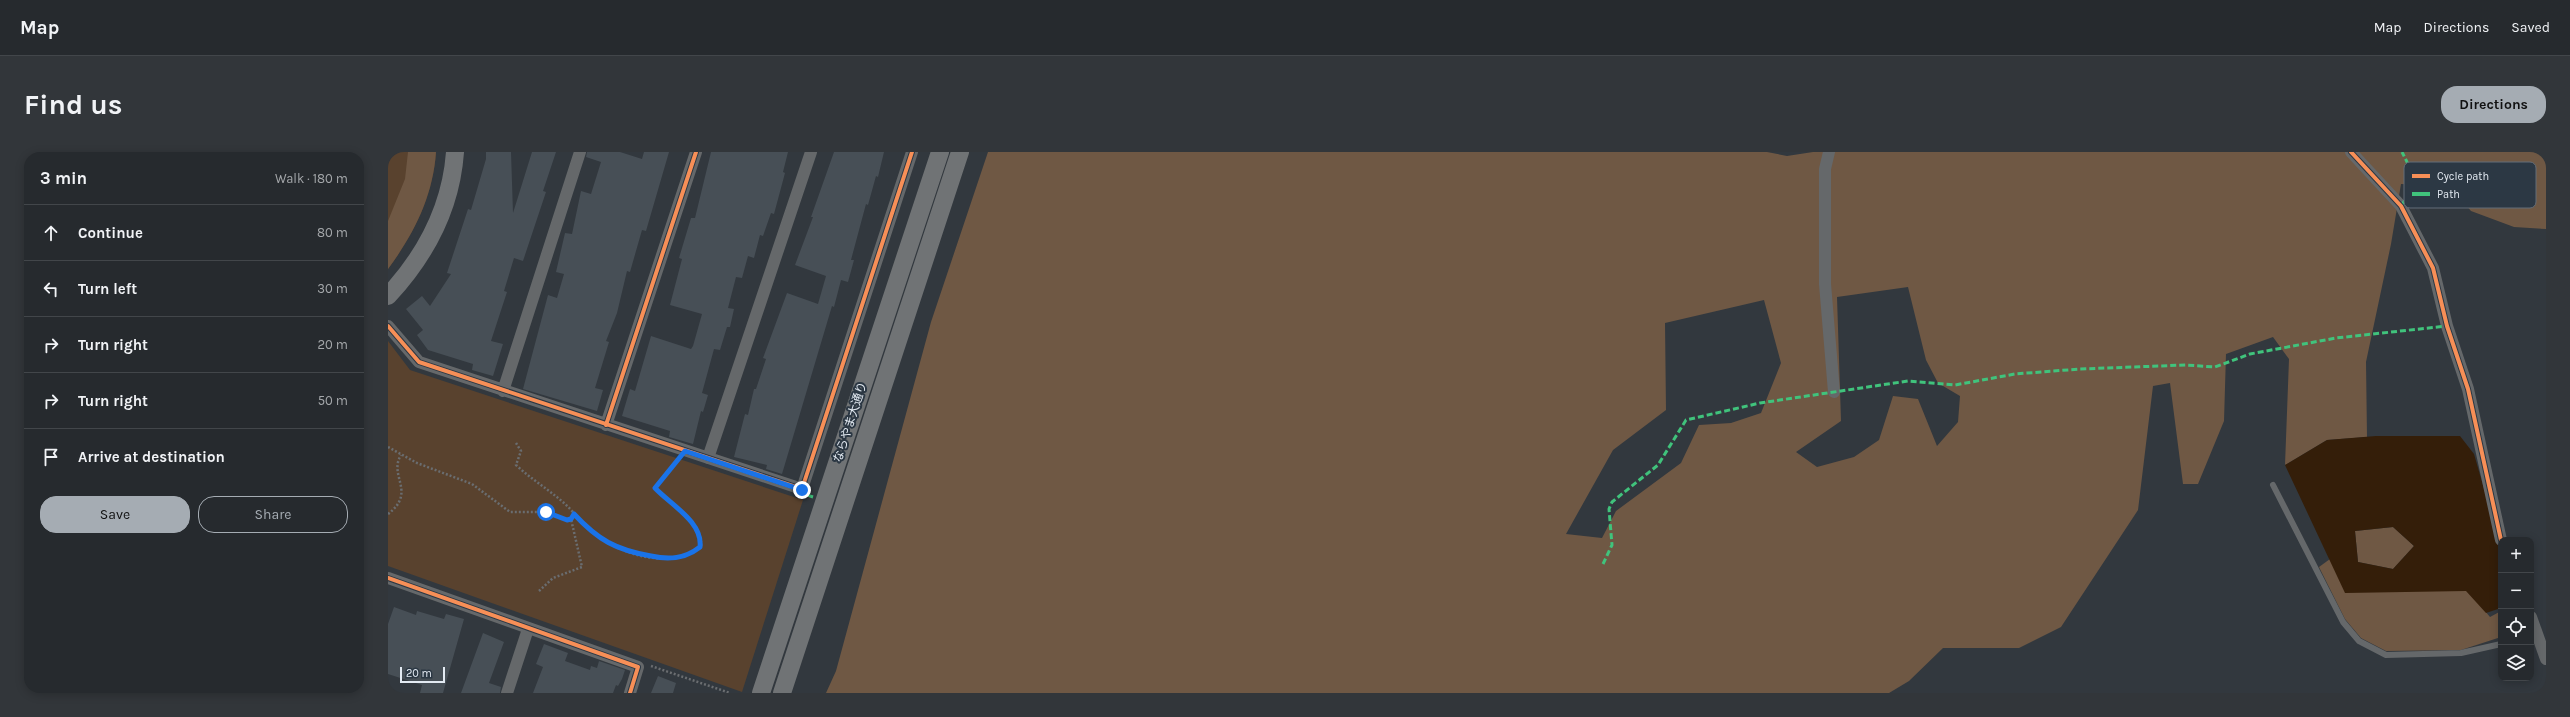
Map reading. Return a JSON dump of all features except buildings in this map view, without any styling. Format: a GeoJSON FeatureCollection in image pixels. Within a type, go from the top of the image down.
{"type":"FeatureCollection","features":[{"type":"Feature","properties":{"kind":"street"},"geometry":{"type":"LineString","coordinates":[[388,296],[413,267],[434,234],[445,208],[455,152]]}},
{"type":"Feature","properties":{"kind":"street"},"geometry":{"type":"LineString","coordinates":[[503,391],[580,152]]}},
{"type":"Feature","properties":{"kind":"street"},"geometry":{"type":"LineString","coordinates":[[606,425],[696,152]]}},
{"type":"Feature","properties":{"kind":"street"},"geometry":{"type":"LineString","coordinates":[[708,458],[811,152]]}},
{"type":"Feature","properties":{"kind":"street"},"geometry":{"type":"LineString","coordinates":[[388,326],[419,362],[802,490],[912,152]]}},
{"type":"Feature","properties":{"kind":"street","name":"ならやま大通り"},"geometry":{"type":"LineString","coordinates":[[761,693],[940,152]]}},
{"type":"Feature","properties":{"kind":"street","name":"ならやま大通り"},"geometry":{"type":"LineString","coordinates":[[782,693],[960,152]]}},
{"type":"Feature","properties":{"kind":"street"},"geometry":{"type":"LineString","coordinates":[[1829,152],[1825,169],[1825,284],[1834,392]]}},
{"type":"Feature","properties":{"kind":"street"},"geometry":{"type":"LineString","coordinates":[[2351,152],[2401,206],[2433,268],[2447,326],[2468,390],[2500,537]]}},
{"type":"Feature","properties":{"kind":"street"},"geometry":{"type":"LineString","coordinates":[[388,578],[638,667],[630,693]]}},
{"type":"Feature","properties":{"kind":"street"},"geometry":{"type":"LineString","coordinates":[[507,693],[528,629]]}},
{"type":"Feature","properties":{"kind":"street"},"geometry":{"type":"LineString","coordinates":[[2534,636],[2546,659]]}},
{"type":"Feature","properties":{"kind":"lane"},"geometry":{"type":"LineString","coordinates":[[2273,485],[2343,622],[2359,641],[2386,655],[2461,653],[2498,645]]}},
{"type":"Feature","properties":{"kind":"path"},"geometry":{"type":"LineString","coordinates":[[516,443],[521,450],[516,465],[574,514],[588,529],[603,540],[629,553],[668,559],[694,552],[700,547],[701,538],[696,528],[655,488],[685,451]]}},
{"type":"Feature","properties":{"kind":"path"},"geometry":{"type":"LineString","coordinates":[[388,447],[401,455],[472,484],[510,512],[546,512],[571,519]]}},
{"type":"Feature","properties":{"kind":"path"},"geometry":{"type":"LineString","coordinates":[[388,514],[398,506],[401,498],[403,488],[398,466],[401,455]]}},
{"type":"Feature","properties":{"kind":"path"},"geometry":{"type":"LineString","coordinates":[[539,591],[553,578],[582,566],[571,519],[574,514]]}},
{"type":"Feature","properties":{"kind":"path"},"geometry":{"type":"LineString","coordinates":[[638,667],[650,665],[730,693]]}},
{"type":"Feature","properties":{"kind":"shaded area"},"geometry":{"type":"Polygon","coordinates":[[[388,152],[436,152],[431,184],[421,214],[406,242],[388,269],[388,152]]]}},
{"type":"Feature","properties":{"kind":"shaded area"},"geometry":{"type":"Polygon","coordinates":[[[408,152],[436,152],[434,168],[431,184],[421,214],[406,242],[388,269],[388,221],[405,179],[408,152]]]}},
{"type":"Feature","properties":{"kind":"shaded area"},"geometry":{"type":"Polygon","coordinates":[[[988,152],[1767,152],[1787,156],[1813,152],[2546,152],[2546,229],[2514,227],[2471,211],[2468,208],[2536,208],[2536,162],[2404,162],[2404,184],[2401,184],[2391,244],[2366,362],[2367,437],[2327,440],[2285,465],[2289,359],[2273,337],[2226,354],[2224,421],[2198,484],[2183,484],[2170,383],[2153,386],[2138,510],[2061,627],[2019,648],[1943,648],[1909,681],[1889,693],[826,693],[836,671],[931,322],[988,152]],[[1908,287],[1837,297],[1841,421],[1796,452],[1817,467],[1854,457],[1879,440],[1893,396],[1918,399],[1937,446],[1958,422],[1960,396],[1938,383],[1926,360],[1908,287]],[[1764,300],[1665,323],[1666,410],[1613,450],[1566,534],[1602,538],[1616,511],[1681,463],[1699,425],[1731,423],[1761,413],[1781,363],[1764,300]]]}},
{"type":"Feature","properties":{"kind":"shaded area"},"geometry":{"type":"Polygon","coordinates":[[[388,341],[410,370],[803,500],[742,692],[388,566],[388,341]]]}},
{"type":"Feature","properties":{"kind":"shaded area"},"geometry":{"type":"Polygon","coordinates":[[[2376,436],[2460,436],[2474,454],[2498,538],[2498,609],[2486,613],[2466,591],[2345,593],[2285,465],[2327,440],[2376,436]],[[2393,527],[2355,531],[2358,562],[2393,569],[2414,546],[2393,527]]]}},
{"type":"Feature","properties":{"kind":"shaded area"},"geometry":{"type":"Polygon","coordinates":[[[2393,527],[2414,546],[2393,569],[2358,562],[2355,531],[2393,527]]]}},
{"type":"Feature","properties":{"kind":"shaded area"},"geometry":{"type":"Polygon","coordinates":[[[2330,559],[2465,587],[2490,617],[2498,613],[2498,638],[2461,650],[2386,651],[2361,638],[2345,619],[2319,567],[2330,559]]]}},
{"type":"Feature","properties":{"kind":"marked path"},"geometry":{"type":"LineString","coordinates":[[2402,152],[2407,162]]}},
{"type":"Feature","properties":{"kind":"marked path"},"geometry":{"type":"LineString","coordinates":[[2401,206],[2404,201]]}},
{"type":"Feature","properties":{"kind":"marked path"},"geometry":{"type":"LineString","coordinates":[[1603,564],[1612,545],[1609,509],[1612,502],[1658,465],[1686,420],[1760,403],[1908,381],[1955,385],[2015,374],[2080,369],[2186,365],[2215,367],[2250,354],[2336,338],[2447,326]]}},
{"type":"Feature","properties":{"kind":"marked path"},"geometry":{"type":"LineString","coordinates":[[802,489],[804,494],[813,497]]}},
{"type":"Feature","properties":{"kind":"cycle path"},"geometry":{"type":"LineString","coordinates":[[606,425],[696,152]]}},
{"type":"Feature","properties":{"kind":"cycle path"},"geometry":{"type":"LineString","coordinates":[[388,326],[419,362],[802,489],[912,152]]}},
{"type":"Feature","properties":{"kind":"cycle path"},"geometry":{"type":"LineString","coordinates":[[2351,152],[2401,206],[2433,268],[2447,326],[2468,389],[2500,537]]}},
{"type":"Feature","properties":{"kind":"cycle path"},"geometry":{"type":"LineString","coordinates":[[388,578],[638,667],[630,693]]}},
{"type":"Feature","properties":{"kind":"route"},"geometry":{"type":"LineString","coordinates":[[546,512],[567,520],[571,519],[574,514],[588,529],[617,549],[629,553],[668,559],[694,552],[700,547],[701,538],[696,528],[682,512],[655,488],[685,451],[802,490]]}}]}
